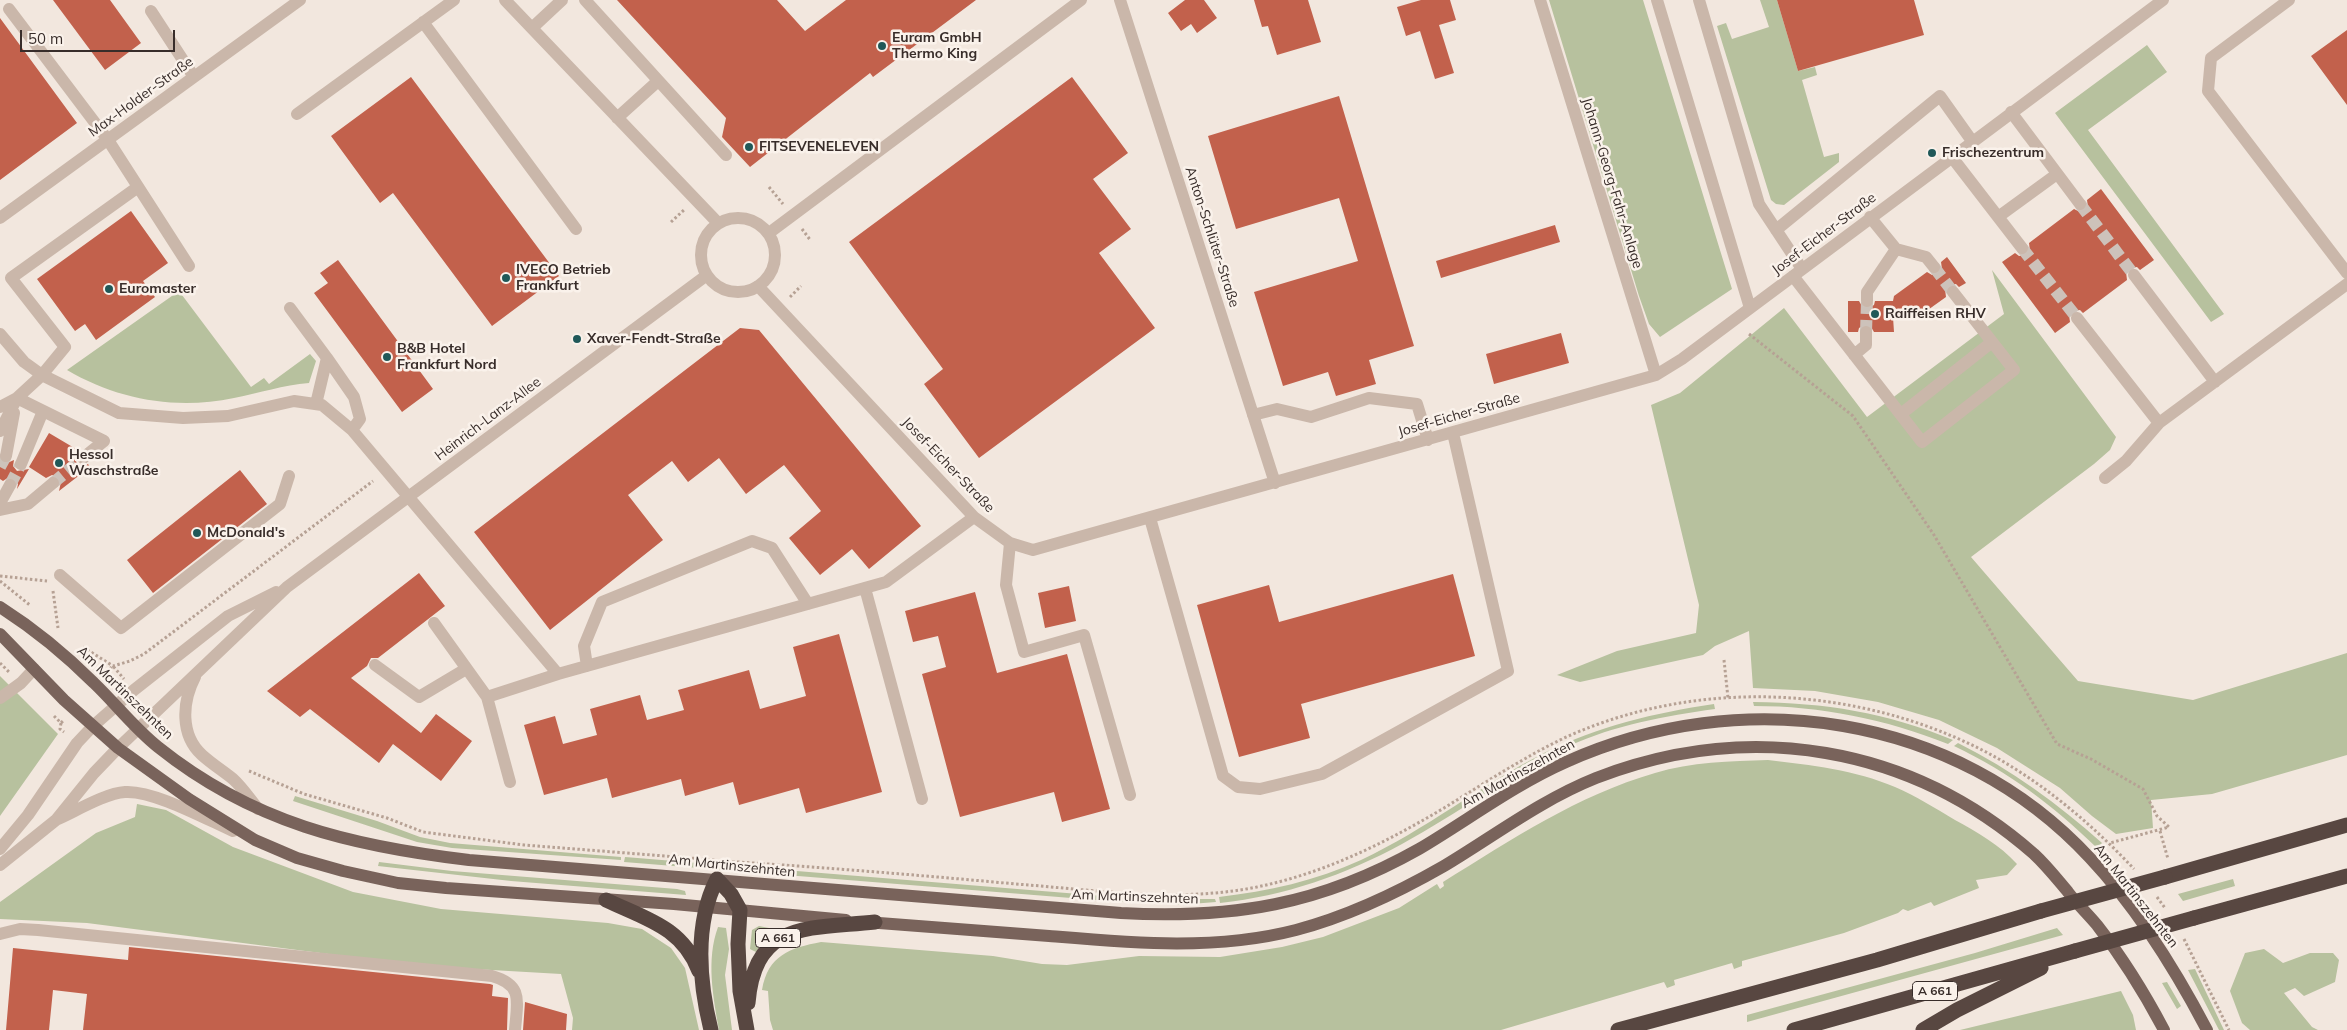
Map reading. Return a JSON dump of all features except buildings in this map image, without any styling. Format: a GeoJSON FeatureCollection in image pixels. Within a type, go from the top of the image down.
{"type":"FeatureCollection","features":[{"type":"Feature","properties":{"kind":"highway"},"geometry":{"type":"LineString","coordinates":[[1618,1030],[1877,960],[2041,911],[2347,825]]}},
{"type":"Feature","properties":{"kind":"highway","name":"A 661"},"geometry":{"type":"LineString","coordinates":[[1794,1030],[2347,876]]}},
{"type":"Feature","properties":{"kind":"highway"},"geometry":{"type":"LineString","coordinates":[[711,1030],[703,979],[702,944],[706,908],[717,879],[731,894],[740,910]]}},
{"type":"Feature","properties":{"kind":"highway"},"geometry":{"type":"LineString","coordinates":[[606,900],[676,935],[695,960],[703,979]]}},
{"type":"Feature","properties":{"kind":"highway","name":"A 661"},"geometry":{"type":"LineString","coordinates":[[740,910],[738,944],[740,991],[747,1029]]}},
{"type":"Feature","properties":{"kind":"highway","name":"A 661"},"geometry":{"type":"LineString","coordinates":[[747,1029],[751,979],[757,964],[772,943],[783,935],[796,931],[875,922]]}},
{"type":"Feature","properties":{"kind":"highway","name":"A 661"},"geometry":{"type":"LineString","coordinates":[[1923,1030],[1957,1010],[2075,951]]}},
{"type":"Feature","properties":{"kind":"main road","name":"Am Martinszehnten"},"geometry":{"type":"LineString","coordinates":[[0,607],[67,659],[157,747],[193,772],[258,809],[274,817],[316,832],[403,852],[469,860],[1121,913],[1174,916],[1249,911],[1296,901],[1365,876],[1417,849],[1509,793],[1563,763],[1612,743],[1656,730],[1694,723],[1727,720],[1803,720],[1844,725],[1922,747],[1978,772],[2047,818],[2090,857],[2119,893],[2182,983],[2207,1030]]}},
{"type":"Feature","properties":{"kind":"main road"},"geometry":{"type":"LineString","coordinates":[[0,634],[34,669],[118,748],[189,798],[255,840],[306,860],[343,871],[398,882],[446,888],[1136,943],[1210,943],[1278,933],[1332,919],[1377,901],[1445,865],[1520,818],[1594,779],[1670,755],[1707,749],[1751,746],[1789,747],[1855,758],[1934,787],[2002,829],[2055,875],[2098,926],[2151,1004],[2164,1030]]}},
{"type":"Feature","properties":{"kind":"street","name":"Max-Holder-Straße"},"geometry":{"type":"LineString","coordinates":[[0,218],[300,0]]}},
{"type":"Feature","properties":{"kind":"street"},"geometry":{"type":"LineString","coordinates":[[297,114],[454,0]]}},
{"type":"Feature","properties":{"kind":"street"},"geometry":{"type":"LineString","coordinates":[[506,0],[718,224]]}},
{"type":"Feature","properties":{"kind":"street"},"geometry":{"type":"LineString","coordinates":[[532,28],[562,0]]}},
{"type":"Feature","properties":{"kind":"street"},"geometry":{"type":"LineString","coordinates":[[585,0],[726,155]]}},
{"type":"Feature","properties":{"kind":"street"},"geometry":{"type":"LineString","coordinates":[[769,233],[1080,0]]}},
{"type":"Feature","properties":{"kind":"street","name":"Anton-Schlüter-Straße"},"geometry":{"type":"LineString","coordinates":[[1120,0],[1275,483]]}},
{"type":"Feature","properties":{"kind":"street","name":"Johann-Georg-Fahr-Anlage"},"geometry":{"type":"LineString","coordinates":[[1540,0],[1656,375]]}},
{"type":"Feature","properties":{"kind":"street"},"geometry":{"type":"LineString","coordinates":[[1657,0],[1750,308]]}},
{"type":"Feature","properties":{"kind":"street"},"geometry":{"type":"LineString","coordinates":[[1699,0],[1759,204],[1776,230],[1798,272],[1854,355],[1922,442],[2014,370],[1953,292]]}},
{"type":"Feature","properties":{"kind":"street","name":"Josef-Eicher-Straße"},"geometry":{"type":"LineString","coordinates":[[758,286],[974,517],[1010,543],[1033,550],[1656,375],[1682,359],[2162,0]]}},
{"type":"Feature","properties":{"kind":"street"},"geometry":{"type":"LineString","coordinates":[[2289,0],[2211,58],[2208,92],[2347,273]]}},
{"type":"Feature","properties":{"kind":"street"},"geometry":{"type":"LineString","coordinates":[[9,9],[108,140],[189,266]]}},
{"type":"Feature","properties":{"kind":"street"},"geometry":{"type":"LineString","coordinates":[[151,11],[194,77]]}},
{"type":"Feature","properties":{"kind":"street"},"geometry":{"type":"LineString","coordinates":[[423,22],[576,229]]}},
{"type":"Feature","properties":{"kind":"street"},"geometry":{"type":"LineString","coordinates":[[617,118],[658,80]]}},
{"type":"Feature","properties":{"kind":"street"},"geometry":{"type":"LineString","coordinates":[[1776,230],[1940,96],[1972,141]]}},
{"type":"Feature","properties":{"kind":"street"},"geometry":{"type":"LineString","coordinates":[[2010,112],[2080,204]]}},
{"type":"Feature","properties":{"kind":"street"},"geometry":{"type":"LineString","coordinates":[[1951,156],[2022,248]]}},
{"type":"Feature","properties":{"kind":"street"},"geometry":{"type":"LineString","coordinates":[[1998,217],[2057,174]]}},
{"type":"Feature","properties":{"kind":"street"},"geometry":{"type":"LineString","coordinates":[[0,407],[17,398],[42,375],[65,347],[11,278],[138,187]]}},
{"type":"Feature","properties":{"kind":"street"},"geometry":{"type":"LineString","coordinates":[[1870,217],[1896,248],[1926,257],[1934,267]]}},
{"type":"Feature","properties":{"kind":"street"},"geometry":{"type":"LineString","coordinates":[[731,218],[748,219],[758,223],[769,233],[773,243],[775,259],[769,275],[758,286],[744,291],[730,291],[715,284],[707,275],[701,260],[702,244],[708,232],[718,224],[731,218]]}},
{"type":"Feature","properties":{"kind":"street"},"geometry":{"type":"LineString","coordinates":[[1867,301],[1867,292],[1896,248]]}},
{"type":"Feature","properties":{"kind":"street","name":"Heinrich-Lanz-Allee"},"geometry":{"type":"LineString","coordinates":[[118,748],[287,587],[707,275]]}},
{"type":"Feature","properties":{"kind":"street"},"geometry":{"type":"LineString","coordinates":[[2134,275],[2215,382]]}},
{"type":"Feature","properties":{"kind":"street"},"geometry":{"type":"LineString","coordinates":[[2105,478],[2126,461],[2159,423],[2347,284]]}},
{"type":"Feature","properties":{"kind":"street"},"geometry":{"type":"LineString","coordinates":[[290,308],[354,397],[360,419],[352,430]]}},
{"type":"Feature","properties":{"kind":"street"},"geometry":{"type":"LineString","coordinates":[[2077,318],[2159,423]]}},
{"type":"Feature","properties":{"kind":"street"},"geometry":{"type":"LineString","coordinates":[[1854,355],[1866,346],[1866,332]]}},
{"type":"Feature","properties":{"kind":"street"},"geometry":{"type":"LineString","coordinates":[[0,334],[24,362],[42,375],[120,413],[183,418],[228,416],[294,400],[322,405],[352,430],[558,674]]}},
{"type":"Feature","properties":{"kind":"street"},"geometry":{"type":"LineString","coordinates":[[1901,414],[1992,342]]}},
{"type":"Feature","properties":{"kind":"street"},"geometry":{"type":"LineString","coordinates":[[316,404],[327,358]]}},
{"type":"Feature","properties":{"kind":"street"},"geometry":{"type":"LineString","coordinates":[[17,398],[104,442],[83,458]]}},
{"type":"Feature","properties":{"kind":"street"},"geometry":{"type":"LineString","coordinates":[[0,431],[17,398]]}},
{"type":"Feature","properties":{"kind":"street"},"geometry":{"type":"LineString","coordinates":[[6,456],[17,398]]}},
{"type":"Feature","properties":{"kind":"street"},"geometry":{"type":"LineString","coordinates":[[1254,415],[1277,409],[1311,417],[1369,398],[1417,404],[1428,440]]}},
{"type":"Feature","properties":{"kind":"street"},"geometry":{"type":"LineString","coordinates":[[21,464],[43,411]]}},
{"type":"Feature","properties":{"kind":"street"},"geometry":{"type":"LineString","coordinates":[[1150,518],[1223,776],[1238,787],[1260,789],[1322,774],[1508,671],[1453,433]]}},
{"type":"Feature","properties":{"kind":"street"},"geometry":{"type":"LineString","coordinates":[[60,575],[121,628],[280,504],[289,476]]}},
{"type":"Feature","properties":{"kind":"street"},"geometry":{"type":"LineString","coordinates":[[0,510],[28,504],[52,483]]}},
{"type":"Feature","properties":{"kind":"street"},"geometry":{"type":"LineString","coordinates":[[0,503],[10,485]]}},
{"type":"Feature","properties":{"kind":"street"},"geometry":{"type":"LineString","coordinates":[[486,697],[558,674],[886,582],[974,517]]}},
{"type":"Feature","properties":{"kind":"street"},"geometry":{"type":"LineString","coordinates":[[587,666],[584,646],[602,602],[752,541],[772,548],[808,604]]}},
{"type":"Feature","properties":{"kind":"street"},"geometry":{"type":"LineString","coordinates":[[1010,543],[1006,585],[1024,652],[1084,635],[1130,795]]}},
{"type":"Feature","properties":{"kind":"street","name":"Heinrich-Lanz-Allee"},"geometry":{"type":"LineString","coordinates":[[93,726],[116,705],[228,616],[287,587]]}},
{"type":"Feature","properties":{"kind":"street"},"geometry":{"type":"LineString","coordinates":[[865,588],[922,799]]}},
{"type":"Feature","properties":{"kind":"street"},"geometry":{"type":"LineString","coordinates":[[434,623],[486,697],[510,782]]}},
{"type":"Feature","properties":{"kind":"street"},"geometry":{"type":"LineString","coordinates":[[375,665],[419,696],[466,669]]}},
{"type":"Feature","properties":{"kind":"street"},"geometry":{"type":"LineString","coordinates":[[0,698],[22,683],[34,669]]}},
{"type":"Feature","properties":{"kind":"street","name":"Heinrich-Lanz-Allee"},"geometry":{"type":"LineString","coordinates":[[198,670],[188,694],[185,708],[186,729],[201,754],[234,780],[258,809]]}},
{"type":"Feature","properties":{"kind":"street"},"geometry":{"type":"LineString","coordinates":[[0,849],[28,815],[77,743],[93,726]]}},
{"type":"Feature","properties":{"kind":"street"},"geometry":{"type":"LineString","coordinates":[[0,865],[56,820],[94,773],[118,748]]}},
{"type":"Feature","properties":{"kind":"street"},"geometry":{"type":"LineString","coordinates":[[56,820],[113,795],[125,792],[141,794],[172,804],[255,840]]}},
{"type":"Feature","properties":{"kind":"street"},"geometry":{"type":"LineString","coordinates":[[0,934],[20,929],[38,930],[492,976],[505,979],[516,990],[518,1000],[515,1030]]}},
{"type":"Feature","properties":{"kind":"path"},"geometry":{"type":"LineString","coordinates":[[671,222],[690,205]]}},
{"type":"Feature","properties":{"kind":"path"},"geometry":{"type":"LineString","coordinates":[[786,301],[801,286]]}},
{"type":"Feature","properties":{"kind":"path"},"geometry":{"type":"LineString","coordinates":[[1749,334],[1853,416],[1934,535],[2056,744],[2091,759],[2143,789],[2157,816],[2169,827],[2110,844]]}},
{"type":"Feature","properties":{"kind":"path"},"geometry":{"type":"LineString","coordinates":[[76,642],[113,666],[144,654],[385,471]]}},
{"type":"Feature","properties":{"kind":"path"},"geometry":{"type":"LineString","coordinates":[[0,576],[51,582],[58,628],[64,632]]}},
{"type":"Feature","properties":{"kind":"path"},"geometry":{"type":"LineString","coordinates":[[1724,660],[1728,698]]}},
{"type":"Feature","properties":{"kind":"path"},"geometry":{"type":"LineString","coordinates":[[245,768],[304,794],[387,818],[423,832],[444,836],[1139,894],[1215,893],[1256,887],[1296,878],[1352,858],[1441,810],[1530,756],[1590,728],[1632,714],[1674,704],[1728,698],[1812,698],[1886,713],[1923,723],[1988,753],[2024,775],[2110,844],[2138,872]]}},
{"type":"Feature","properties":{"kind":"path"},"geometry":{"type":"LineString","coordinates":[[2160,831],[2168,876]]}},
{"type":"Feature","properties":{"kind":"path"},"geometry":{"type":"LineString","coordinates":[[2154,894],[2170,916]]}},
{"type":"Feature","properties":{"kind":"path"},"geometry":{"type":"LineString","coordinates":[[2179,930],[2229,1030]]}},
{"type":"Feature","properties":{"kind":"green space"},"geometry":{"type":"Polygon","coordinates":[[[1549,0],[1643,0],[1732,289],[1660,337],[1649,324],[1639,296],[1549,0]]]}},
{"type":"Feature","properties":{"kind":"green space"},"geometry":{"type":"Polygon","coordinates":[[[1760,0],[1777,0],[1798,71],[1815,67],[1817,75],[1802,80],[1824,157],[1839,153],[1839,162],[1784,205],[1776,204],[1771,200],[1717,26],[1726,23],[1732,39],[1769,27],[1760,0]]]}},
{"type":"Feature","properties":{"kind":"green space"},"geometry":{"type":"Polygon","coordinates":[[[2147,45],[2167,72],[2088,130],[2224,314],[2211,322],[2055,113],[2147,45]]]}},
{"type":"Feature","properties":{"kind":"green space"},"geometry":{"type":"Polygon","coordinates":[[[1992,270],[2116,437],[2110,450],[2094,464],[1971,557],[2078,681],[2193,700],[2347,653],[2347,755],[2212,794],[2151,800],[2153,828],[2116,834],[2060,788],[1997,748],[1939,720],[1878,702],[1815,691],[1753,688],[1749,631],[1715,646],[1703,655],[1580,682],[1557,675],[1617,651],[1696,633],[1699,605],[1651,405],[1680,393],[1784,308],[1867,417],[2004,314],[1992,270]]]}},
{"type":"Feature","properties":{"kind":"green space"},"geometry":{"type":"Polygon","coordinates":[[[179,291],[251,387],[264,378],[269,384],[310,354],[316,361],[309,383],[290,385],[212,401],[191,403],[169,402],[148,400],[106,389],[67,370],[179,291]]]}},
{"type":"Feature","properties":{"kind":"green space"},"geometry":{"type":"Polygon","coordinates":[[[0,676],[58,734],[0,816],[0,676]]]}},
{"type":"Feature","properties":{"kind":"green space"},"geometry":{"type":"Polygon","coordinates":[[[1753,702],[1805,704],[1855,711],[1903,722],[1953,740],[1948,744],[1877,721],[1828,711],[1754,706],[1753,702]]]}},
{"type":"Feature","properties":{"kind":"green space"},"geometry":{"type":"Polygon","coordinates":[[[1714,704],[1715,709],[1640,722],[1604,732],[1569,746],[1505,781],[1402,844],[1337,874],[1268,895],[1220,903],[1219,897],[1256,892],[1291,884],[1327,874],[1361,860],[1408,835],[1544,753],[1585,735],[1648,716],[1714,704]]]}},
{"type":"Feature","properties":{"kind":"green space"},"geometry":{"type":"Polygon","coordinates":[[[1958,743],[1978,753],[2034,788],[2102,843],[2097,848],[2030,791],[1994,767],[1954,746],[1958,743]]]}},
{"type":"Feature","properties":{"kind":"green space"},"geometry":{"type":"Polygon","coordinates":[[[1768,760],[1849,772],[1895,787],[1918,798],[1980,834],[1996,845],[2017,864],[2007,875],[1976,880],[1979,888],[1934,906],[1931,902],[1908,911],[1903,909],[1898,913],[1844,933],[1742,961],[1742,966],[1734,969],[1732,963],[1674,980],[1675,985],[1667,988],[1664,982],[1501,1030],[773,1030],[770,1020],[768,991],[762,990],[769,969],[782,955],[800,947],[821,942],[993,956],[1042,964],[1067,965],[1139,956],[1220,957],[1282,947],[1323,937],[1399,908],[1437,884],[1440,889],[1444,886],[1443,882],[1546,820],[1599,793],[1627,782],[1683,766],[1768,760]]]}},
{"type":"Feature","properties":{"kind":"green space"},"geometry":{"type":"Polygon","coordinates":[[[295,796],[377,821],[420,837],[450,843],[621,857],[621,860],[452,848],[417,842],[293,801],[295,796]]]}},
{"type":"Feature","properties":{"kind":"green space"},"geometry":{"type":"Polygon","coordinates":[[[137,804],[166,810],[233,847],[353,892],[441,909],[608,923],[642,929],[671,948],[685,968],[699,1030],[572,1030],[573,1018],[561,974],[422,966],[87,923],[0,919],[0,902],[96,833],[135,817],[137,804]]]}},
{"type":"Feature","properties":{"kind":"green space"},"geometry":{"type":"Polygon","coordinates":[[[625,857],[1140,899],[1215,899],[1216,902],[1178,905],[1096,900],[624,862],[625,857]]]}},
{"type":"Feature","properties":{"kind":"green space"},"geometry":{"type":"Polygon","coordinates":[[[379,862],[452,871],[677,889],[685,891],[686,895],[511,881],[378,866],[379,862]]]}},
{"type":"Feature","properties":{"kind":"green space"},"geometry":{"type":"Polygon","coordinates":[[[2233,879],[2235,886],[2183,901],[2178,894],[2233,879]]]}},
{"type":"Feature","properties":{"kind":"green space"},"geometry":{"type":"Polygon","coordinates":[[[759,926],[769,928],[775,934],[761,944],[756,952],[750,949],[752,930],[759,926]]]}},
{"type":"Feature","properties":{"kind":"green space"},"geometry":{"type":"Polygon","coordinates":[[[718,927],[726,928],[729,949],[725,975],[732,1030],[719,1030],[715,1004],[711,965],[714,940],[718,927]]]}},
{"type":"Feature","properties":{"kind":"green space"},"geometry":{"type":"Polygon","coordinates":[[[2057,928],[2063,935],[1747,1022],[1747,1015],[1975,953],[2057,928]]]}},
{"type":"Feature","properties":{"kind":"green space"},"geometry":{"type":"Polygon","coordinates":[[[2264,949],[2283,963],[2310,953],[2333,953],[2339,960],[2335,982],[2304,996],[2295,988],[2284,993],[2312,1027],[2318,1030],[2250,1030],[2242,1023],[2230,991],[2245,953],[2264,949]]]}},
{"type":"Feature","properties":{"kind":"green space"},"geometry":{"type":"Polygon","coordinates":[[[2195,969],[2224,1030],[2219,1030],[2188,970],[2195,969]]]}},
{"type":"Feature","properties":{"kind":"green space"},"geometry":{"type":"Polygon","coordinates":[[[2167,982],[2181,1006],[2177,1009],[2162,983],[2167,982]]]}},
{"type":"Feature","properties":{"kind":"green space"},"geometry":{"type":"Polygon","coordinates":[[[2121,991],[2133,1015],[2136,1030],[1960,1030],[2121,991]]]}},
{"type":"Feature","properties":{"kind":"tunnel"},"geometry":{"type":"LineString","coordinates":[[2080,204],[2134,275]]}},
{"type":"Feature","properties":{"kind":"tunnel"},"geometry":{"type":"LineString","coordinates":[[2022,248],[2077,318]]}},
{"type":"Feature","properties":{"kind":"tunnel"},"geometry":{"type":"LineString","coordinates":[[1934,267],[1953,292]]}},
{"type":"Feature","properties":{"kind":"tunnel"},"geometry":{"type":"LineString","coordinates":[[1866,332],[1867,301]]}},
{"type":"Feature","properties":{"kind":"tunnel"},"geometry":{"type":"LineString","coordinates":[[0,467],[6,456]]}},
{"type":"Feature","properties":{"kind":"tunnel"},"geometry":{"type":"LineString","coordinates":[[53,483],[83,458]]}},
{"type":"Feature","properties":{"kind":"tunnel"},"geometry":{"type":"LineString","coordinates":[[10,485],[21,464]]}},
{"type":"Feature","properties":{"kind":"place","name":"Euram GmbH Thermo King"},"geometry":{"type":"Point","coordinates":[882,46]}},
{"type":"Feature","properties":{"kind":"place","name":"FITSEVENELEVEN"},"geometry":{"type":"Point","coordinates":[749,147]}},
{"type":"Feature","properties":{"kind":"place","name":"Frischezentrum"},"geometry":{"type":"Point","coordinates":[1932,153]}},
{"type":"Feature","properties":{"kind":"place","name":"IVECO Betrieb Frankfurt"},"geometry":{"type":"Point","coordinates":[506,278]}},
{"type":"Feature","properties":{"kind":"place","name":"Euromaster"},"geometry":{"type":"Point","coordinates":[109,289]}},
{"type":"Feature","properties":{"kind":"place","name":"Raiffeisen RHV"},"geometry":{"type":"Point","coordinates":[1875,314]}},
{"type":"Feature","properties":{"kind":"place","name":"Xaver-Fendt-Straße"},"geometry":{"type":"Point","coordinates":[577,339]}},
{"type":"Feature","properties":{"kind":"place","name":"B&B Hotel Frankfurt Nord"},"geometry":{"type":"Point","coordinates":[387,357]}},
{"type":"Feature","properties":{"kind":"place","name":"Hessol Waschstraße"},"geometry":{"type":"Point","coordinates":[59,463]}},
{"type":"Feature","properties":{"kind":"place","name":"McDonald's"},"geometry":{"type":"Point","coordinates":[197,533]}}]}
